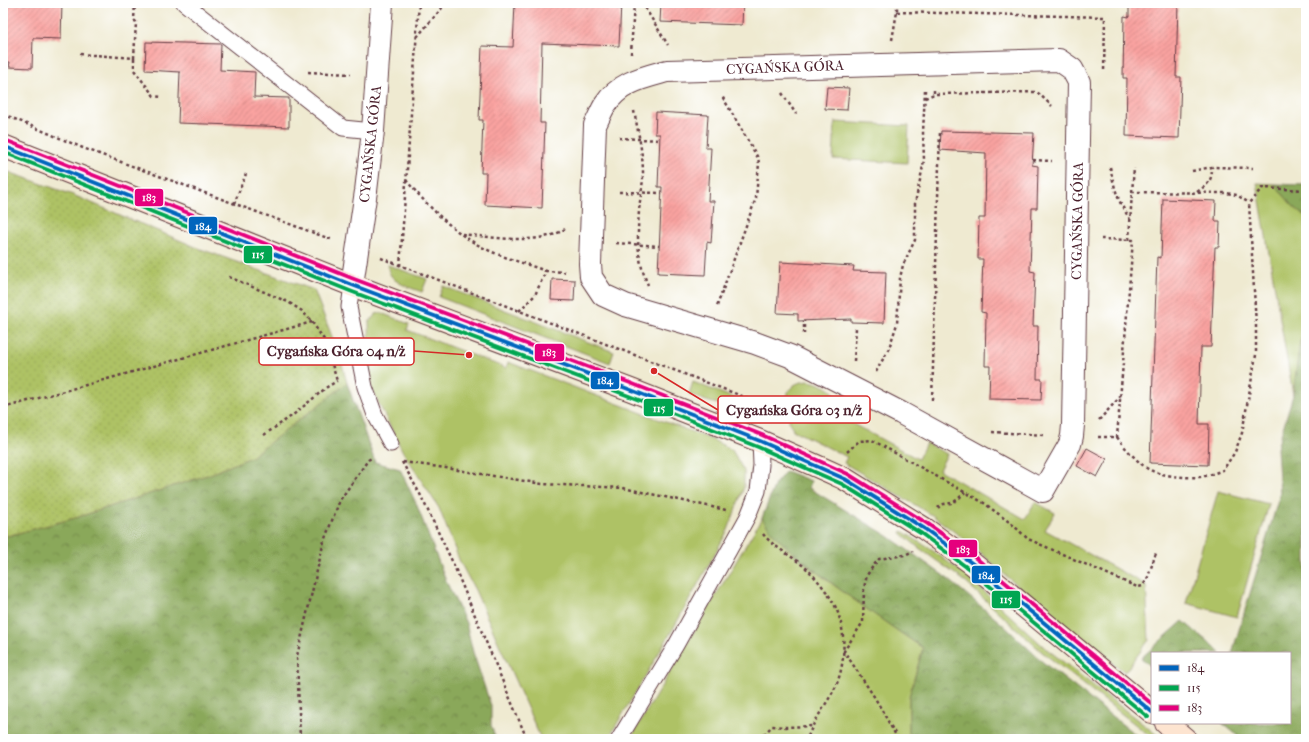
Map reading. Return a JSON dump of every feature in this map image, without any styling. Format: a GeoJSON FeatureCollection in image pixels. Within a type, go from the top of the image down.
{"type":"FeatureCollection","features":[{"type":"Feature","properties":{"kind":"street","name":"CYGAŃSKA GÓRA"},"geometry":{"type":"LineString","coordinates":[[352,285],[366,191],[378,75],[382,3]]}},
{"type":"Feature","properties":{"kind":"street","name":"CYGAŃSKA GÓRA"},"geometry":{"type":"LineString","coordinates":[[1059,60],[1072,69],[1079,82],[1076,238],[1078,436],[1065,452],[1043,491],[901,413],[790,356],[755,343],[625,305],[603,295],[591,278],[590,264],[595,125],[605,105],[617,91],[628,84],[635,80],[667,71],[684,70],[1059,60]]}},
{"type":"Feature","properties":{"kind":"street"},"geometry":{"type":"LineString","coordinates":[[3,146],[352,285],[631,390],[760,441],[840,477],[925,529],[973,564],[1151,711]]}},
{"type":"Feature","properties":{"kind":"street"},"geometry":{"type":"LineString","coordinates":[[1167,724],[1185,739]]}},
{"type":"Feature","properties":{"kind":"lane"},"geometry":{"type":"LineString","coordinates":[[184,3],[343,128],[372,131]]}},
{"type":"Feature","properties":{"kind":"lane"},"geometry":{"type":"LineString","coordinates":[[352,285],[349,307],[365,387],[375,415],[391,444]]}},
{"type":"Feature","properties":{"kind":"lane"},"geometry":{"type":"LineString","coordinates":[[619,739],[676,645],[748,516],[758,491],[762,465],[760,441]]}},
{"type":"Feature","properties":{"kind":"path"},"geometry":{"type":"LineString","coordinates":[[135,3],[134,20],[136,22],[134,70],[154,96],[162,97]]}},
{"type":"Feature","properties":{"kind":"path"},"geometry":{"type":"LineString","coordinates":[[400,266],[419,3]]}},
{"type":"Feature","properties":{"kind":"path"},"geometry":{"type":"LineString","coordinates":[[417,37],[442,8],[452,3]]}},
{"type":"Feature","properties":{"kind":"path"},"geometry":{"type":"LineString","coordinates":[[634,3],[628,84],[640,139],[643,174],[639,210],[638,245],[640,263],[650,292]]}},
{"type":"Feature","properties":{"kind":"path"},"geometry":{"type":"LineString","coordinates":[[642,3],[684,70]]}},
{"type":"Feature","properties":{"kind":"path"},"geometry":{"type":"LineString","coordinates":[[890,64],[890,51],[897,12],[897,3]]}},
{"type":"Feature","properties":{"kind":"path"},"geometry":{"type":"LineString","coordinates":[[897,12],[911,12]]}},
{"type":"Feature","properties":{"kind":"path"},"geometry":{"type":"LineString","coordinates":[[80,54],[134,58]]}},
{"type":"Feature","properties":{"kind":"path"},"geometry":{"type":"LineString","coordinates":[[930,63],[934,94]]}},
{"type":"Feature","properties":{"kind":"path"},"geometry":{"type":"LineString","coordinates":[[875,374],[889,348],[897,324],[900,278],[903,265],[915,240],[915,203],[924,160],[925,98],[930,63]]}},
{"type":"Feature","properties":{"kind":"path"},"geometry":{"type":"LineString","coordinates":[[270,70],[378,75]]}},
{"type":"Feature","properties":{"kind":"path"},"geometry":{"type":"LineString","coordinates":[[708,70],[758,158],[759,163],[756,198],[716,307]]}},
{"type":"Feature","properties":{"kind":"path"},"geometry":{"type":"LineString","coordinates":[[925,98],[934,94],[1037,92],[1054,108]]}},
{"type":"Feature","properties":{"kind":"path"},"geometry":{"type":"LineString","coordinates":[[3,114],[83,148],[358,249],[747,398]]}},
{"type":"Feature","properties":{"kind":"path"},"geometry":{"type":"LineString","coordinates":[[932,405],[940,131]]}},
{"type":"Feature","properties":{"kind":"path"},"geometry":{"type":"LineString","coordinates":[[1110,167],[1115,191],[1130,220]]}},
{"type":"Feature","properties":{"kind":"path"},"geometry":{"type":"LineString","coordinates":[[1192,171],[1212,167],[1253,168]]}},
{"type":"Feature","properties":{"kind":"path"},"geometry":{"type":"LineString","coordinates":[[1196,193],[1208,184],[1212,177],[1212,167]]}},
{"type":"Feature","properties":{"kind":"path"},"geometry":{"type":"LineString","coordinates":[[1129,240],[1134,168]]}},
{"type":"Feature","properties":{"kind":"path"},"geometry":{"type":"LineString","coordinates":[[234,204],[246,174]]}},
{"type":"Feature","properties":{"kind":"path"},"geometry":{"type":"LineString","coordinates":[[406,180],[442,219],[478,245],[490,251],[546,271]]}},
{"type":"Feature","properties":{"kind":"path"},"geometry":{"type":"LineString","coordinates":[[1076,238],[1133,240],[1117,437],[1127,451],[1146,468],[1170,476],[1198,477],[1223,470],[1235,452],[1242,433],[1256,355],[1256,325],[1248,203],[1262,188],[1306,190]]}},
{"type":"Feature","properties":{"kind":"path"},"geometry":{"type":"LineString","coordinates":[[614,192],[662,194]]}},
{"type":"Feature","properties":{"kind":"path"},"geometry":{"type":"LineString","coordinates":[[1132,192],[1237,195],[1248,203]]}},
{"type":"Feature","properties":{"kind":"path"},"geometry":{"type":"LineString","coordinates":[[462,234],[515,239],[550,236],[564,230],[569,225]]}},
{"type":"Feature","properties":{"kind":"path"},"geometry":{"type":"LineString","coordinates":[[613,243],[660,246]]}},
{"type":"Feature","properties":{"kind":"path"},"geometry":{"type":"LineString","coordinates":[[229,277],[288,302],[302,311],[312,322],[325,341],[337,381]]}},
{"type":"Feature","properties":{"kind":"path"},"geometry":{"type":"LineString","coordinates":[[519,311],[535,295]]}},
{"type":"Feature","properties":{"kind":"path"},"geometry":{"type":"LineString","coordinates":[[3,408],[312,322]]}},
{"type":"Feature","properties":{"kind":"path"},"geometry":{"type":"LineString","coordinates":[[854,363],[856,328]]}},
{"type":"Feature","properties":{"kind":"path"},"geometry":{"type":"LineString","coordinates":[[264,435],[341,378]]}},
{"type":"Feature","properties":{"kind":"path"},"geometry":{"type":"LineString","coordinates":[[1078,436],[1120,397]]}},
{"type":"Feature","properties":{"kind":"path"},"geometry":{"type":"LineString","coordinates":[[987,432],[1117,437]]}},
{"type":"Feature","properties":{"kind":"path"},"geometry":{"type":"LineString","coordinates":[[842,455],[860,441],[872,440],[984,503],[1013,525],[1028,539],[1137,587],[1143,586],[1148,577],[1156,554]]}},
{"type":"Feature","properties":{"kind":"path"},"geometry":{"type":"LineString","coordinates":[[300,739],[297,656],[324,541],[340,500],[368,460],[391,444],[420,494],[452,561],[527,739]]}},
{"type":"Feature","properties":{"kind":"path"},"geometry":{"type":"LineString","coordinates":[[402,462],[542,484],[623,488],[748,516],[758,526],[765,537],[808,570],[824,586],[839,614],[844,651],[841,669],[835,687],[812,726],[807,739]]}},
{"type":"Feature","properties":{"kind":"path"},"geometry":{"type":"LineString","coordinates":[[844,651],[863,622],[864,588],[867,575],[874,565],[879,559],[905,555],[915,550]]}},
{"type":"Feature","properties":{"kind":"path"},"geometry":{"type":"LineString","coordinates":[[844,651],[875,698],[898,739]]}},
{"type":"Feature","properties":{"kind":"path"},"geometry":{"type":"LineString","coordinates":[[760,739],[772,726],[812,726]]}},
{"type":"Feature","properties":{"kind":"green space"},"geometry":{"type":"Polygon","coordinates":[[[835,122],[909,126],[907,163],[833,159],[835,122]]]}},
{"type":"Feature","properties":{"kind":"green space"},"geometry":{"type":"Polygon","coordinates":[[[3,170],[73,195],[198,248],[314,290],[341,360],[347,383],[251,457],[210,474],[75,518],[3,537],[3,170]]]}},
{"type":"Feature","properties":{"kind":"green space"},"geometry":{"type":"Polygon","coordinates":[[[1257,183],[1274,184],[1293,206],[1306,217],[1306,328],[1300,342],[1293,395],[1257,183]]]}},
{"type":"Feature","properties":{"kind":"green space"},"geometry":{"type":"Polygon","coordinates":[[[1274,184],[1306,185],[1306,217],[1293,206],[1274,184]]]}},
{"type":"Feature","properties":{"kind":"green space"},"geometry":{"type":"Polygon","coordinates":[[[388,265],[427,279],[422,292],[405,286],[395,280],[391,276],[388,265]]]}},
{"type":"Feature","properties":{"kind":"green space"},"geometry":{"type":"Polygon","coordinates":[[[443,286],[614,352],[610,363],[439,297],[443,286]]]}},
{"type":"Feature","properties":{"kind":"green space"},"geometry":{"type":"Polygon","coordinates":[[[381,313],[409,324],[407,330],[506,368],[508,362],[713,440],[732,450],[744,471],[744,487],[728,530],[673,629],[608,739],[541,739],[475,590],[460,562],[439,508],[403,452],[370,386],[369,322],[376,314],[381,313]]]}},
{"type":"Feature","properties":{"kind":"green space"},"geometry":{"type":"Polygon","coordinates":[[[1306,328],[1306,739],[1242,739],[1223,724],[1291,724],[1291,652],[1232,652],[1280,494],[1277,448],[1293,395],[1300,342],[1306,328]]]}},
{"type":"Feature","properties":{"kind":"green space"},"geometry":{"type":"Polygon","coordinates":[[[809,381],[828,388],[836,396],[829,411],[918,459],[926,443],[947,454],[939,470],[1025,519],[1035,502],[1055,513],[1045,530],[1146,585],[1149,640],[1125,672],[1062,626],[972,545],[932,515],[844,463],[847,457],[793,430],[789,422],[791,406],[783,403],[795,384],[809,381]]]}},
{"type":"Feature","properties":{"kind":"green space"},"geometry":{"type":"Polygon","coordinates":[[[693,382],[739,400],[737,404],[724,405],[701,399],[689,394],[693,382]]]}},
{"type":"Feature","properties":{"kind":"green space"},"geometry":{"type":"Polygon","coordinates":[[[347,383],[375,462],[400,469],[416,503],[446,581],[466,623],[473,652],[491,706],[491,725],[496,739],[3,739],[3,537],[75,518],[210,474],[251,457],[347,383]]]}},
{"type":"Feature","properties":{"kind":"green space"},"geometry":{"type":"Polygon","coordinates":[[[786,471],[811,481],[809,488],[888,536],[947,578],[1001,623],[1044,663],[1141,739],[899,739],[909,734],[909,697],[923,648],[842,591],[786,547],[773,534],[762,518],[775,484],[786,471]]]}},
{"type":"Feature","properties":{"kind":"green space"},"geometry":{"type":"Polygon","coordinates":[[[1218,491],[1269,504],[1237,617],[1186,603],[1218,491]]]}},
{"type":"Feature","properties":{"kind":"green space"},"geometry":{"type":"Polygon","coordinates":[[[762,518],[777,538],[805,563],[857,602],[923,648],[909,697],[909,734],[899,739],[630,739],[762,518]]]}},
{"type":"Feature","properties":{"kind":"green space"},"geometry":{"type":"Polygon","coordinates":[[[902,531],[929,548],[966,575],[1043,646],[1162,739],[1154,739],[1042,652],[962,579],[919,548],[901,533],[902,531]]]}},
{"type":"Feature","properties":{"kind":"green space"},"geometry":{"type":"Polygon","coordinates":[[[1183,621],[1220,652],[1151,652],[1151,666],[1141,658],[1183,621]]]}},
{"type":"Feature","properties":{"kind":"building"},"geometry":{"type":"Polygon","coordinates":[[[3,3],[62,3],[61,39],[33,38],[32,68],[9,67],[10,62],[3,62],[3,3]]]}},
{"type":"Feature","properties":{"kind":"building"},"geometry":{"type":"Polygon","coordinates":[[[515,3],[621,3],[619,46],[542,43],[540,123],[545,123],[542,208],[485,205],[486,173],[481,173],[483,120],[479,120],[482,46],[513,47],[515,3]]]}},
{"type":"Feature","properties":{"kind":"building"},"geometry":{"type":"Polygon","coordinates":[[[661,3],[743,3],[742,25],[660,22],[661,3]]]}},
{"type":"Feature","properties":{"kind":"building"},"geometry":{"type":"Polygon","coordinates":[[[1129,3],[1178,3],[1176,77],[1181,77],[1179,138],[1126,136],[1127,78],[1123,78],[1124,16],[1129,17],[1129,3]]]}},
{"type":"Feature","properties":{"kind":"building"},"geometry":{"type":"Polygon","coordinates":[[[146,42],[221,44],[220,70],[255,72],[254,97],[289,98],[289,127],[178,123],[180,72],[145,70],[146,42]]]}},
{"type":"Feature","properties":{"kind":"building"},"geometry":{"type":"Polygon","coordinates":[[[827,87],[849,88],[847,110],[825,109],[827,87]]]}},
{"type":"Feature","properties":{"kind":"building"},"geometry":{"type":"Polygon","coordinates":[[[656,112],[708,115],[706,148],[711,148],[708,201],[714,201],[711,243],[707,242],[705,275],[658,273],[662,187],[658,187],[660,134],[655,134],[656,112]]]}},
{"type":"Feature","properties":{"kind":"building"},"geometry":{"type":"Polygon","coordinates":[[[941,131],[1034,133],[1032,165],[1038,166],[1037,208],[1032,208],[1030,271],[1035,272],[1033,326],[1038,326],[1037,379],[1042,379],[1041,400],[989,399],[990,366],[985,366],[986,313],[981,312],[983,259],[978,259],[979,218],[985,218],[986,153],[940,150],[941,131]]]}},
{"type":"Feature","properties":{"kind":"building"},"geometry":{"type":"Polygon","coordinates":[[[1163,199],[1216,201],[1215,221],[1220,221],[1219,247],[1215,247],[1211,347],[1201,347],[1199,424],[1209,424],[1208,465],[1150,463],[1157,257],[1161,258],[1163,199]]]}},
{"type":"Feature","properties":{"kind":"building"},"geometry":{"type":"Polygon","coordinates":[[[780,262],[854,266],[853,271],[886,272],[884,323],[851,322],[851,319],[798,321],[798,314],[777,313],[780,262]]]}},
{"type":"Feature","properties":{"kind":"building"},"geometry":{"type":"Polygon","coordinates":[[[552,279],[575,280],[574,301],[551,300],[552,279]]]}},
{"type":"Feature","properties":{"kind":"building"},"geometry":{"type":"Polygon","coordinates":[[[1087,448],[1107,459],[1097,477],[1077,466],[1087,448]]]}},
{"type":"Feature","properties":{"kind":"transit line","name":"183"},"geometry":{"type":"LineString","coordinates":[[5,140],[354,279],[633,384],[762,435],[848,474],[928,524],[977,559],[1151,703]]}},
{"type":"Feature","properties":{"kind":"transit line","name":"184"},"geometry":{"type":"LineString","coordinates":[[3,146],[352,285],[631,390],[760,441],[845,479],[925,529],[973,564],[1151,711]]}},
{"type":"Feature","properties":{"kind":"transit line","name":"115"},"geometry":{"type":"LineString","coordinates":[[3,152],[350,291],[629,396],[758,447],[842,484],[922,534],[969,569],[1148,717]]}},
{"type":"Feature","properties":{"kind":"place","name":"Cygańska Góra 04 n/ż"},"geometry":{"type":"Point","coordinates":[469,355]}},
{"type":"Feature","properties":{"kind":"place","name":"Cygańska Góra 03 n/ż"},"geometry":{"type":"Point","coordinates":[654,371]}}]}
